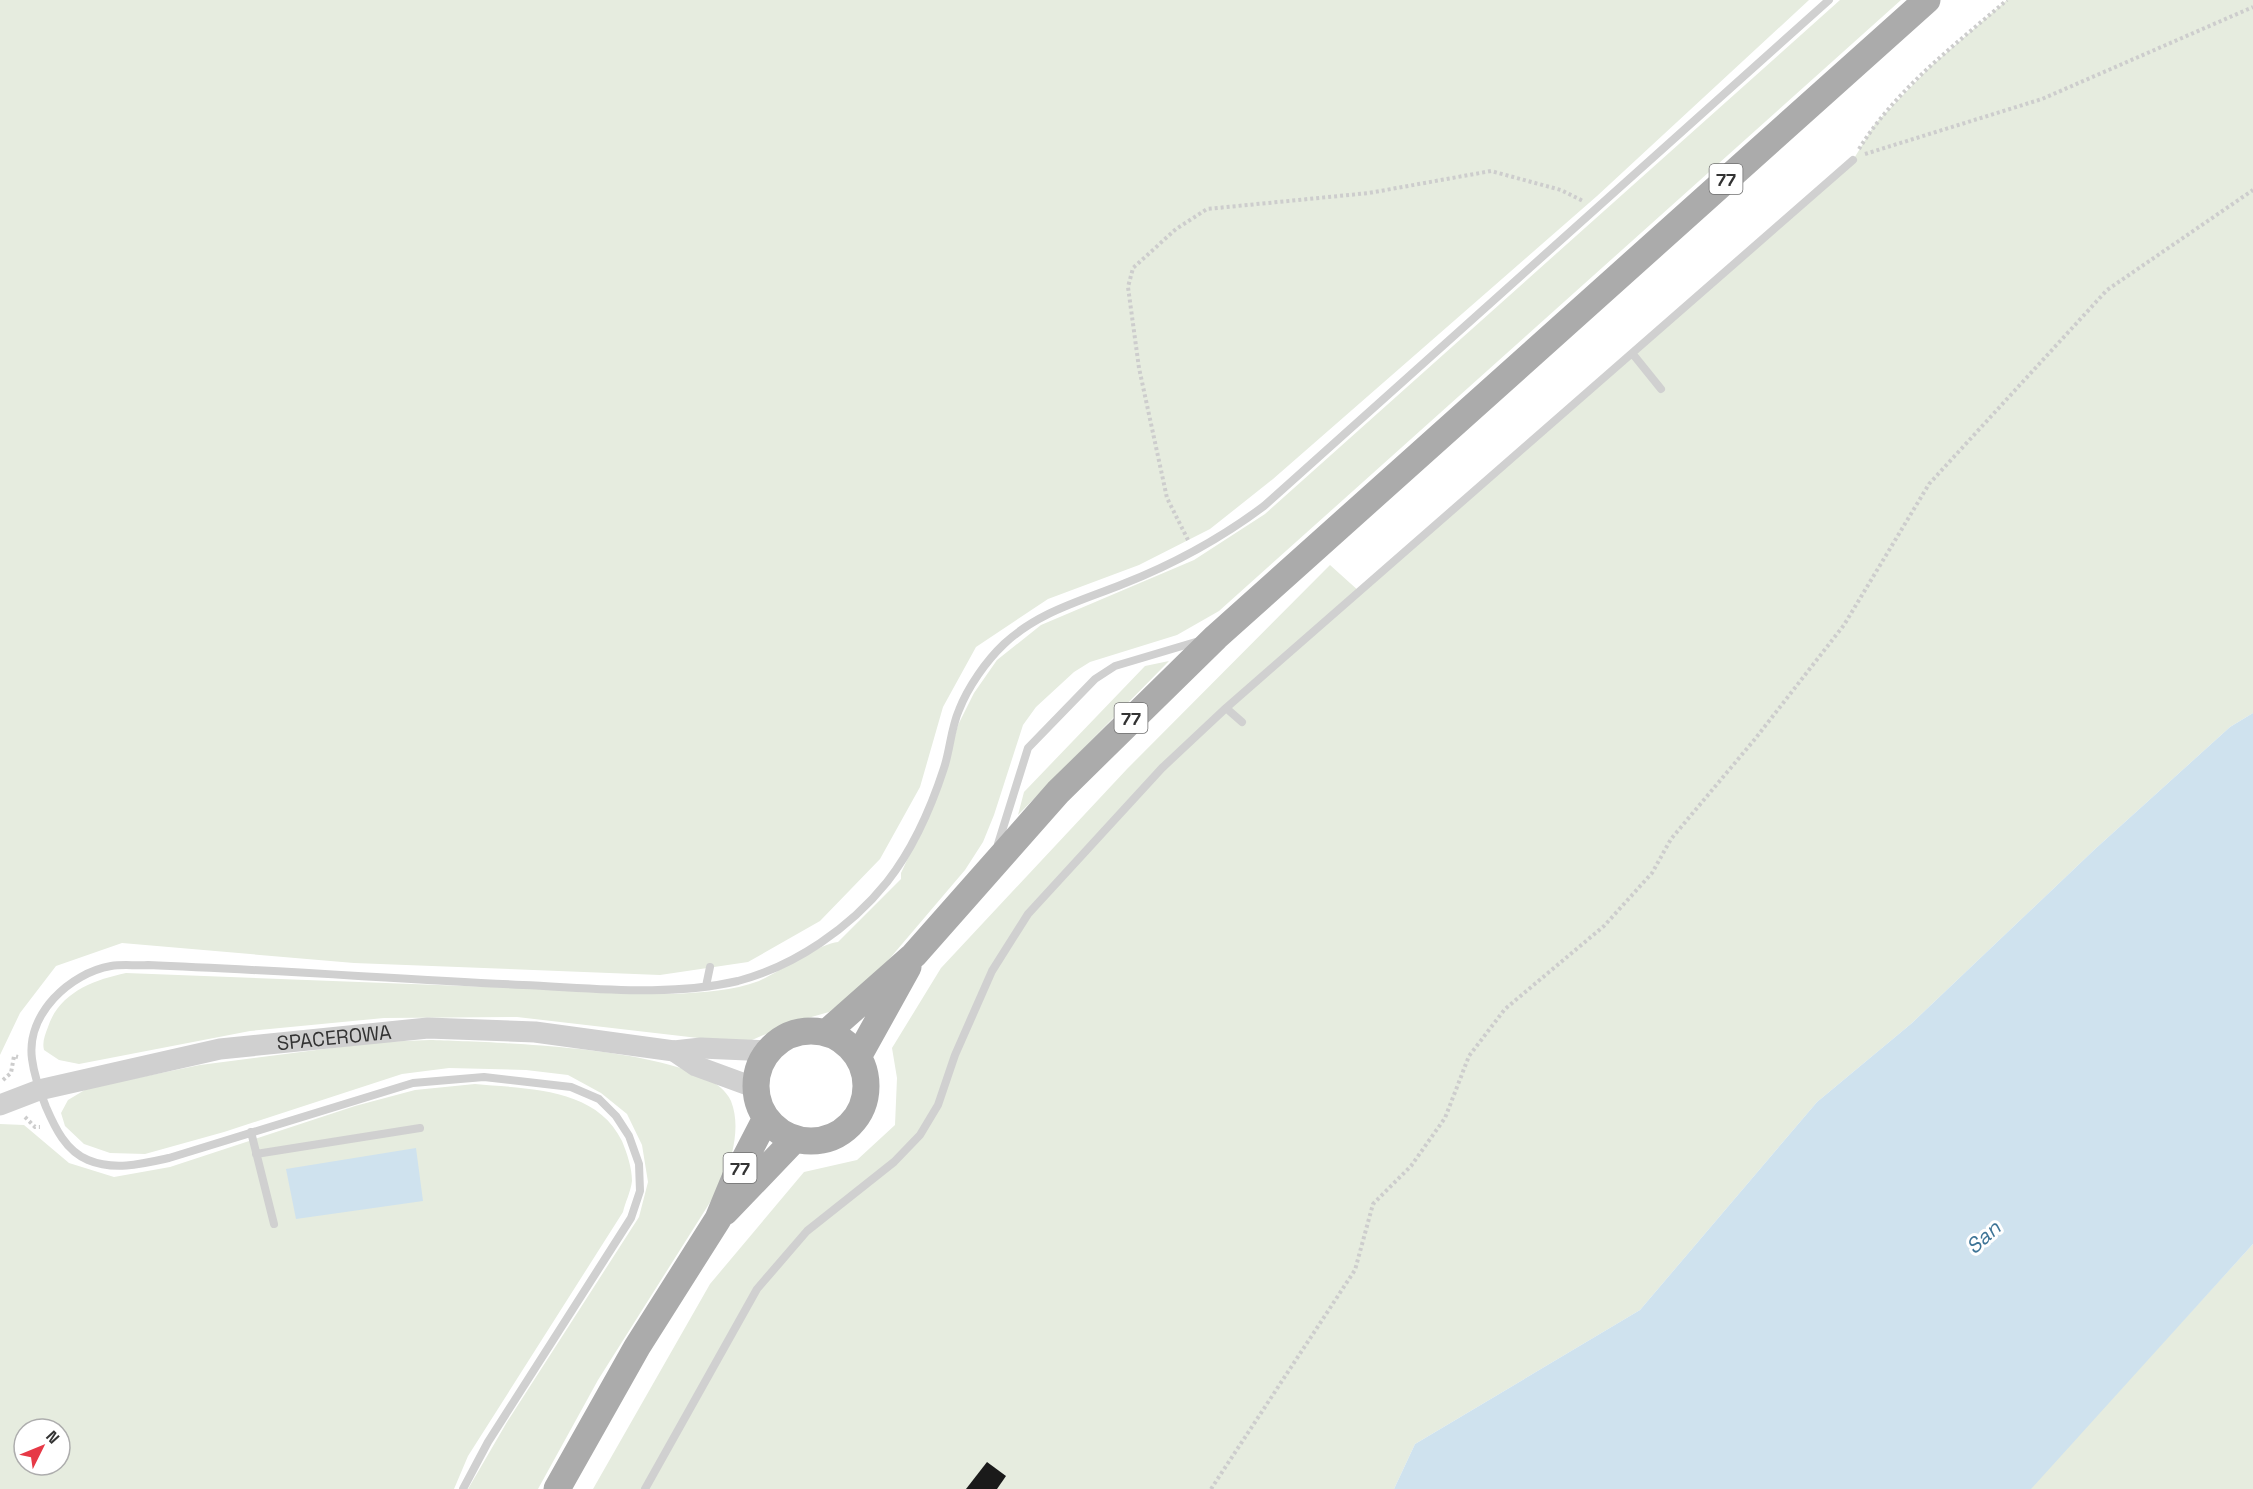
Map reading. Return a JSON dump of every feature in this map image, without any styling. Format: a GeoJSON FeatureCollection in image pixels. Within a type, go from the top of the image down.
{"type":"FeatureCollection","features":[{"type":"Feature","properties":{"kind":"main road","name":"77"},"geometry":{"type":"LineString","coordinates":[[826,1033],[914,955],[1096,752],[1242,613],[1927,0]]}},
{"type":"Feature","properties":{"kind":"main road","name":"77"},"geometry":{"type":"LineString","coordinates":[[858,1057],[914,955]]}},
{"type":"Feature","properties":{"kind":"main road"},"geometry":{"type":"LineString","coordinates":[[810,1031],[826,1033],[848,1044],[858,1057],[865,1072],[867,1089],[863,1105],[855,1120],[843,1131],[828,1139],[812,1142],[795,1139],[782,1133],[766,1118],[759,1104],[756,1088],[760,1065],[768,1051],[780,1040],[794,1033],[810,1031]]}},
{"type":"Feature","properties":{"kind":"main road","name":"77"},"geometry":{"type":"LineString","coordinates":[[557,1489],[637,1347],[718,1219],[735,1178],[766,1118]]}},
{"type":"Feature","properties":{"kind":"main road","name":"77"},"geometry":{"type":"LineString","coordinates":[[718,1219],[795,1139]]}},
{"type":"Feature","properties":{"kind":"street","name":"SPACEROWA"},"geometry":{"type":"LineString","coordinates":[[0,1105],[39,1090],[220,1049],[428,1028],[535,1032],[674,1051],[701,1048],[768,1051]]}},
{"type":"Feature","properties":{"kind":"street","name":"SPACEROWA"},"geometry":{"type":"LineString","coordinates":[[674,1051],[696,1066],[756,1088]]}},
{"type":"Feature","properties":{"kind":"lane"},"geometry":{"type":"LineString","coordinates":[[463,1489],[488,1442],[631,1218],[640,1191],[639,1164],[629,1136],[616,1116],[599,1099],[571,1087],[484,1077],[413,1083],[169,1158],[141,1164],[115,1166],[87,1160],[68,1146],[53,1125],[39,1090],[31,1058],[34,1035],[43,1012],[59,993],[81,976],[111,966],[197,967],[652,990],[706,986],[738,980],[774,968],[815,946],[848,922],[886,883],[927,815],[944,767],[958,711],[976,678],[1003,645],[1030,623],[1061,607],[1125,584],[1194,553],[1230,532],[1304,472],[1829,0]]}},
{"type":"Feature","properties":{"kind":"lane"},"geometry":{"type":"LineString","coordinates":[[645,1489],[757,1289],[807,1231],[894,1162],[920,1135],[938,1105],[955,1054],[992,970],[1028,914],[1154,776],[1226,708],[1853,160]]}},
{"type":"Feature","properties":{"kind":"lane"},"geometry":{"type":"LineString","coordinates":[[1632,353],[1661,388]]}},
{"type":"Feature","properties":{"kind":"lane"},"geometry":{"type":"LineString","coordinates":[[970,890],[996,848],[1028,748],[1040,734],[1104,672],[1203,639],[1242,613]]}},
{"type":"Feature","properties":{"kind":"lane"},"geometry":{"type":"LineString","coordinates":[[1226,708],[1242,722]]}},
{"type":"Feature","properties":{"kind":"lane"},"geometry":{"type":"LineString","coordinates":[[706,986],[710,968]]}},
{"type":"Feature","properties":{"kind":"lane"},"geometry":{"type":"LineString","coordinates":[[256,1154],[420,1128]]}},
{"type":"Feature","properties":{"kind":"lane"},"geometry":{"type":"LineString","coordinates":[[251,1132],[274,1224]]}},
{"type":"Feature","properties":{"kind":"path"},"geometry":{"type":"LineString","coordinates":[[1853,160],[1875,124],[1930,67],[2007,0]]}},
{"type":"Feature","properties":{"kind":"path"},"geometry":{"type":"LineString","coordinates":[[1853,160],[2042,99],[2253,7]]}},
{"type":"Feature","properties":{"kind":"path"},"geometry":{"type":"LineString","coordinates":[[1194,553],[1167,498],[1139,368],[1128,287],[1133,268],[1176,229],[1207,209],[1369,194],[1491,171],[1561,190],[1581,199],[1594,213]]}},
{"type":"Feature","properties":{"kind":"path"},"geometry":{"type":"LineString","coordinates":[[1211,1489],[1355,1270],[1373,1204],[1411,1166],[1445,1118],[1469,1056],[1505,1010],[1604,926],[1652,873],[1671,839],[1755,739],[1844,625],[1929,484],[2107,290],[2253,190]]}},
{"type":"Feature","properties":{"kind":"path"},"geometry":{"type":"LineString","coordinates":[[0,1081],[11,1073],[14,1056],[31,1058]]}},
{"type":"Feature","properties":{"kind":"shaded area"},"geometry":{"type":"Polygon","coordinates":[[[0,0],[1809,0],[1597,196],[1273,479],[1210,529],[1139,565],[1048,599],[976,647],[943,707],[920,787],[880,859],[820,921],[748,962],[660,975],[354,963],[122,943],[56,966],[20,1013],[0,1055],[0,0]]]}},
{"type":"Feature","properties":{"kind":"shaded area"},"geometry":{"type":"Polygon","coordinates":[[[1840,0],[1901,0],[1219,611],[1177,635],[1090,662],[1074,672],[1036,707],[1023,725],[983,842],[965,870],[874,977],[829,1012],[794,1022],[752,1040],[724,1041],[517,1017],[384,1018],[250,1031],[79,1064],[59,1060],[44,1050],[44,1038],[53,1015],[60,1005],[90,984],[126,973],[676,994],[739,987],[759,981],[821,947],[838,942],[901,879],[901,873],[939,792],[958,725],[974,693],[997,660],[1041,625],[1194,560],[1265,514],[1840,0]]]}},
{"type":"Feature","properties":{"kind":"shaded area"},"geometry":{"type":"Polygon","coordinates":[[[2007,0],[2253,0],[2253,713],[2230,727],[2094,850],[1912,1023],[1817,1102],[1640,1310],[1415,1444],[1394,1489],[593,1489],[710,1284],[804,1172],[857,1160],[895,1125],[897,1078],[892,1048],[941,968],[1127,769],[1330,565],[1360,592],[1853,160],[1875,124],[1930,67],[2007,0]]]}},
{"type":"Feature","properties":{"kind":"shaded area"},"geometry":{"type":"Polygon","coordinates":[[[1169,661],[1018,815],[1024,792],[1145,666],[1169,661]]]}},
{"type":"Feature","properties":{"kind":"shaded area"},"geometry":{"type":"Polygon","coordinates":[[[430,1040],[543,1046],[640,1058],[682,1069],[714,1083],[731,1101],[734,1111],[734,1140],[726,1177],[598,1380],[538,1489],[468,1489],[507,1422],[639,1217],[648,1182],[642,1145],[627,1114],[601,1093],[568,1075],[526,1070],[449,1068],[402,1074],[224,1132],[145,1154],[110,1153],[84,1144],[65,1126],[61,1113],[68,1100],[88,1088],[200,1065],[379,1042],[430,1040]]]}},
{"type":"Feature","properties":{"kind":"shaded area"},"geometry":{"type":"Polygon","coordinates":[[[475,1084],[516,1087],[558,1094],[595,1110],[610,1123],[622,1141],[629,1161],[632,1181],[623,1212],[468,1456],[454,1489],[0,1489],[0,1124],[24,1125],[69,1163],[114,1177],[170,1167],[355,1106],[415,1090],[475,1084]]]}},
{"type":"Feature","properties":{"kind":"shaded area"},"geometry":{"type":"Polygon","coordinates":[[[2253,1244],[2253,1489],[2029,1489],[2253,1244]]]}},
{"type":"Feature","properties":{"kind":"water","name":"San"},"geometry":{"type":"Polygon","coordinates":[[[2253,713],[2253,1244],[2031,1489],[1394,1489],[1415,1444],[1640,1310],[1817,1102],[1912,1023],[2094,850],[2230,727],[2253,713]]]}},
{"type":"Feature","properties":{"kind":"water"},"geometry":{"type":"Polygon","coordinates":[[[416,1148],[423,1201],[296,1219],[286,1169],[416,1148]]]}},
{"type":"Feature","properties":{"kind":"building"},"geometry":{"type":"Polygon","coordinates":[[[987,1462],[1006,1476],[997,1489],[966,1489],[987,1462]]]}}]}
